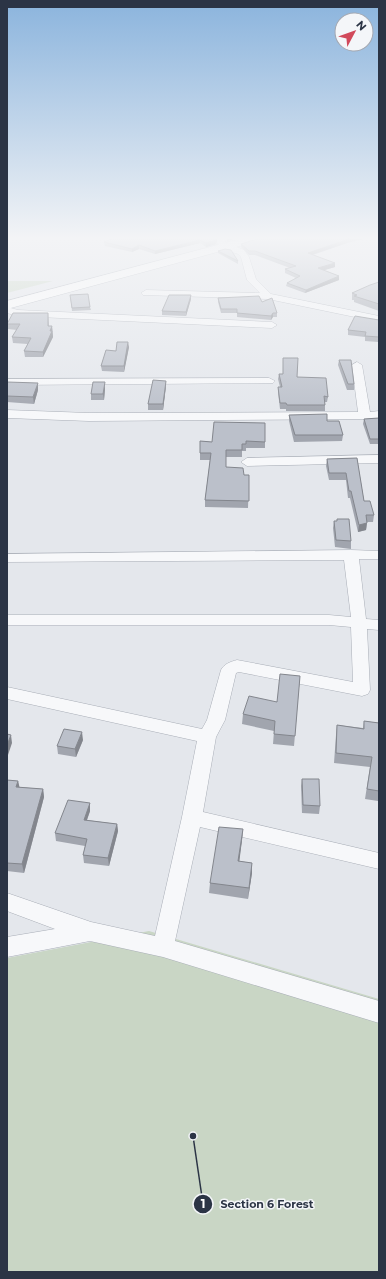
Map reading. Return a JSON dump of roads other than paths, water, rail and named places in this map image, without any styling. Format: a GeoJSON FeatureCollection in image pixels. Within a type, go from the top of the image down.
{"type":"FeatureCollection","features":[{"type":"Feature","properties":{"kind":"street"},"geometry":{"type":"LineString","coordinates":[[8,312],[49,299]]}},
{"type":"Feature","properties":{"kind":"street"},"geometry":{"type":"LineString","coordinates":[[281,299],[379,319]]}},
{"type":"Feature","properties":{"kind":"street"},"geometry":{"type":"LineString","coordinates":[[8,312],[114,319],[272,325]]}},
{"type":"Feature","properties":{"kind":"street"},"geometry":{"type":"LineString","coordinates":[[357,365],[365,416]]}},
{"type":"Feature","properties":{"kind":"street"},"geometry":{"type":"LineString","coordinates":[[7,382],[268,381]]}},
{"type":"Feature","properties":{"kind":"street"},"geometry":{"type":"LineString","coordinates":[[7,414],[89,417],[379,415]]}},
{"type":"Feature","properties":{"kind":"street"},"geometry":{"type":"LineString","coordinates":[[247,462],[379,459]]}},
{"type":"Feature","properties":{"kind":"street"},"geometry":{"type":"LineString","coordinates":[[7,558],[351,554],[379,555]]}},
{"type":"Feature","properties":{"kind":"street"},"geometry":{"type":"LineString","coordinates":[[162,947],[192,817],[207,737],[216,720],[228,670],[237,666],[362,690],[359,622],[351,554]]}},
{"type":"Feature","properties":{"kind":"street"},"geometry":{"type":"LineString","coordinates":[[7,620],[329,620],[379,625]]}},
{"type":"Feature","properties":{"kind":"street"},"geometry":{"type":"LineString","coordinates":[[7,693],[207,737]]}},
{"type":"Feature","properties":{"kind":"street"},"geometry":{"type":"LineString","coordinates":[[192,817],[379,861]]}},
{"type":"Feature","properties":{"kind":"street"},"geometry":{"type":"LineString","coordinates":[[7,902],[90,932],[162,947],[379,1012]]}},
{"type":"Feature","properties":{"kind":"street"},"geometry":{"type":"LineString","coordinates":[[7,947],[90,932]]}},
{"type":"Feature","properties":{"kind":"place","name":"Section 6 Forest"},"geometry":{"type":"Point","coordinates":[193,1136]}}]}
